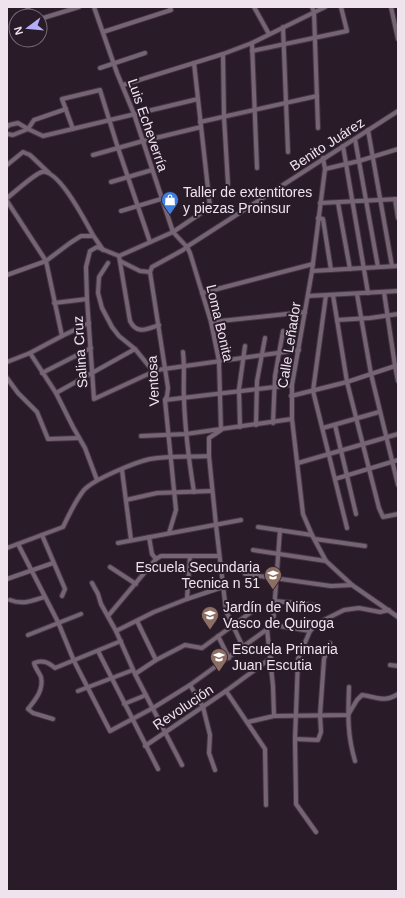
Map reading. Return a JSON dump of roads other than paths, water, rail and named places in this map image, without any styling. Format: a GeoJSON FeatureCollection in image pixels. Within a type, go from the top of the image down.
{"type":"FeatureCollection","features":[{"type":"Feature","properties":{"kind":"street"},"geometry":{"type":"LineString","coordinates":[[48,17],[79,7]]}},
{"type":"Feature","properties":{"kind":"street","name":"Luis Echeverría"},"geometry":{"type":"LineString","coordinates":[[94,7],[134,114],[173,232],[187,247]]}},
{"type":"Feature","properties":{"kind":"street"},"geometry":{"type":"LineString","coordinates":[[254,7],[269,34]]}},
{"type":"Feature","properties":{"kind":"street"},"geometry":{"type":"LineString","coordinates":[[312,7],[314,12],[318,128]]}},
{"type":"Feature","properties":{"kind":"street"},"geometry":{"type":"LineString","coordinates":[[123,86],[223,54],[252,43],[324,7]]}},
{"type":"Feature","properties":{"kind":"street"},"geometry":{"type":"LineString","coordinates":[[252,51],[347,31],[341,7]]}},
{"type":"Feature","properties":{"kind":"street"},"geometry":{"type":"LineString","coordinates":[[391,7],[397,26],[398,39]]}},
{"type":"Feature","properties":{"kind":"street"},"geometry":{"type":"LineString","coordinates":[[103,32],[170,9]]}},
{"type":"Feature","properties":{"kind":"street"},"geometry":{"type":"LineString","coordinates":[[283,28],[288,152]]}},
{"type":"Feature","properties":{"kind":"street"},"geometry":{"type":"LineString","coordinates":[[252,43],[258,168]]}},
{"type":"Feature","properties":{"kind":"street"},"geometry":{"type":"LineString","coordinates":[[100,68],[145,53]]}},
{"type":"Feature","properties":{"kind":"street"},"geometry":{"type":"LineString","coordinates":[[223,54],[224,117],[228,184]]}},
{"type":"Feature","properties":{"kind":"street"},"geometry":{"type":"LineString","coordinates":[[119,259],[150,242],[173,232],[210,207],[194,63]]}},
{"type":"Feature","properties":{"kind":"street"},"geometry":{"type":"LineString","coordinates":[[73,129],[62,99],[100,90],[150,242]]}},
{"type":"Feature","properties":{"kind":"street"},"geometry":{"type":"LineString","coordinates":[[93,155],[224,117],[317,96]]}},
{"type":"Feature","properties":{"kind":"street"},"geometry":{"type":"LineString","coordinates":[[7,127],[18,123],[43,136],[198,99]]}},
{"type":"Feature","properties":{"kind":"street"},"geometry":{"type":"LineString","coordinates":[[7,134],[13,135],[28,129],[34,120],[66,109]]}},
{"type":"Feature","properties":{"kind":"street","name":"Benito Juárez"},"geometry":{"type":"LineString","coordinates":[[187,247],[398,111]]}},
{"type":"Feature","properties":{"kind":"street"},"geometry":{"type":"LineString","coordinates":[[368,130],[392,266]]}},
{"type":"Feature","properties":{"kind":"street"},"geometry":{"type":"LineString","coordinates":[[355,138],[378,267]]}},
{"type":"Feature","properties":{"kind":"street"},"geometry":{"type":"LineString","coordinates":[[343,146],[365,268],[368,293]]}},
{"type":"Feature","properties":{"kind":"street"},"geometry":{"type":"LineString","coordinates":[[325,169],[359,161],[398,149]]}},
{"type":"Feature","properties":{"kind":"street"},"geometry":{"type":"LineString","coordinates":[[7,165],[23,152],[30,155],[57,179],[82,214],[93,236],[104,250],[140,271],[150,272],[152,267],[187,247]]}},
{"type":"Feature","properties":{"kind":"street","name":"Calle Leñador"},"geometry":{"type":"LineString","coordinates":[[323,158],[325,169],[313,264],[291,396],[292,419],[303,514],[326,561]]}},
{"type":"Feature","properties":{"kind":"street"},"geometry":{"type":"LineString","coordinates":[[111,182],[152,170]]}},
{"type":"Feature","properties":{"kind":"street"},"geometry":{"type":"LineString","coordinates":[[49,173],[44,172],[38,174],[7,200],[46,262],[62,336]]}},
{"type":"Feature","properties":{"kind":"street"},"geometry":{"type":"LineString","coordinates":[[121,210],[161,199]]}},
{"type":"Feature","properties":{"kind":"street"},"geometry":{"type":"LineString","coordinates":[[320,203],[396,199],[398,218]]}},
{"type":"Feature","properties":{"kind":"street"},"geometry":{"type":"LineString","coordinates":[[338,203],[350,269]]}},
{"type":"Feature","properties":{"kind":"street"},"geometry":{"type":"LineString","coordinates":[[318,218],[323,219],[332,270]]}},
{"type":"Feature","properties":{"kind":"street"},"geometry":{"type":"LineString","coordinates":[[7,275],[46,262],[81,236],[93,236]]}},
{"type":"Feature","properties":{"kind":"street","name":"Salina Cruz"},"geometry":{"type":"LineString","coordinates":[[104,250],[97,247],[90,251],[86,267],[94,398],[153,371],[184,366]]}},
{"type":"Feature","properties":{"kind":"street","name":"Loma Bonita"},"geometry":{"type":"LineString","coordinates":[[187,247],[211,322],[219,361],[221,430]]}},
{"type":"Feature","properties":{"kind":"street"},"geometry":{"type":"LineString","coordinates":[[119,259],[132,325],[139,330],[159,325]]}},
{"type":"Feature","properties":{"kind":"street"},"geometry":{"type":"LineString","coordinates":[[108,263],[99,277],[98,293],[102,308],[112,327],[119,336],[135,348],[153,371]]}},
{"type":"Feature","properties":{"kind":"street"},"geometry":{"type":"LineString","coordinates":[[202,292],[313,264]]}},
{"type":"Feature","properties":{"kind":"street"},"geometry":{"type":"LineString","coordinates":[[312,271],[398,266]]}},
{"type":"Feature","properties":{"kind":"street","name":"Ventosa"},"geometry":{"type":"LineString","coordinates":[[150,272],[168,392],[165,400],[176,510],[169,533]]}},
{"type":"Feature","properties":{"kind":"street"},"geometry":{"type":"LineString","coordinates":[[308,296],[398,291]]}},
{"type":"Feature","properties":{"kind":"street"},"geometry":{"type":"LineString","coordinates":[[384,292],[398,381]]}},
{"type":"Feature","properties":{"kind":"street"},"geometry":{"type":"LineString","coordinates":[[357,294],[370,374],[398,485]]}},
{"type":"Feature","properties":{"kind":"street"},"geometry":{"type":"LineString","coordinates":[[326,295],[313,391],[347,528]]}},
{"type":"Feature","properties":{"kind":"street"},"geometry":{"type":"LineString","coordinates":[[333,295],[347,382],[382,516],[386,517],[398,514]]}},
{"type":"Feature","properties":{"kind":"street"},"geometry":{"type":"LineString","coordinates":[[54,303],[87,299]]}},
{"type":"Feature","properties":{"kind":"street"},"geometry":{"type":"LineString","coordinates":[[211,322],[305,312]]}},
{"type":"Feature","properties":{"kind":"street"},"geometry":{"type":"LineString","coordinates":[[337,320],[398,314]]}},
{"type":"Feature","properties":{"kind":"street"},"geometry":{"type":"LineString","coordinates":[[7,362],[30,353],[89,323]]}},
{"type":"Feature","properties":{"kind":"street"},"geometry":{"type":"LineString","coordinates":[[273,423],[274,387],[283,331]]}},
{"type":"Feature","properties":{"kind":"street"},"geometry":{"type":"LineString","coordinates":[[256,425],[257,389],[265,338]]}},
{"type":"Feature","properties":{"kind":"street"},"geometry":{"type":"LineString","coordinates":[[240,427],[239,391],[245,346]]}},
{"type":"Feature","properties":{"kind":"street"},"geometry":{"type":"LineString","coordinates":[[42,373],[91,348]]}},
{"type":"Feature","properties":{"kind":"street"},"geometry":{"type":"LineString","coordinates":[[56,393],[92,372],[119,359],[135,348]]}},
{"type":"Feature","properties":{"kind":"street"},"geometry":{"type":"LineString","coordinates":[[184,366],[299,350]]}},
{"type":"Feature","properties":{"kind":"street"},"geometry":{"type":"LineString","coordinates":[[183,352],[186,434],[194,492]]}},
{"type":"Feature","properties":{"kind":"street"},"geometry":{"type":"LineString","coordinates":[[30,353],[56,393],[85,448],[97,480]]}},
{"type":"Feature","properties":{"kind":"street"},"geometry":{"type":"LineString","coordinates":[[291,396],[347,382],[396,366]]}},
{"type":"Feature","properties":{"kind":"street"},"geometry":{"type":"LineString","coordinates":[[7,378],[37,412],[48,440],[79,438]]}},
{"type":"Feature","properties":{"kind":"street"},"geometry":{"type":"LineString","coordinates":[[165,400],[184,396],[220,394],[292,384]]}},
{"type":"Feature","properties":{"kind":"street"},"geometry":{"type":"LineString","coordinates":[[323,428],[379,412]]}},
{"type":"Feature","properties":{"kind":"street"},"geometry":{"type":"LineString","coordinates":[[141,436],[186,434],[273,423],[292,419]]}},
{"type":"Feature","properties":{"kind":"street"},"geometry":{"type":"LineString","coordinates":[[335,425],[356,514]]}},
{"type":"Feature","properties":{"kind":"street"},"geometry":{"type":"LineString","coordinates":[[221,430],[209,438],[212,491],[226,611],[243,647]]}},
{"type":"Feature","properties":{"kind":"street"},"geometry":{"type":"LineString","coordinates":[[298,463],[398,434]]}},
{"type":"Feature","properties":{"kind":"street"},"geometry":{"type":"LineString","coordinates":[[7,548],[63,527],[85,489],[97,480],[144,460],[209,456]]}},
{"type":"Feature","properties":{"kind":"street"},"geometry":{"type":"LineString","coordinates":[[335,479],[398,460]]}},
{"type":"Feature","properties":{"kind":"street"},"geometry":{"type":"LineString","coordinates":[[122,470],[131,540]]}},
{"type":"Feature","properties":{"kind":"street"},"geometry":{"type":"LineString","coordinates":[[126,500],[174,492],[212,491]]}},
{"type":"Feature","properties":{"kind":"street"},"geometry":{"type":"LineString","coordinates":[[118,543],[216,526],[241,520]]}},
{"type":"Feature","properties":{"kind":"street"},"geometry":{"type":"LineString","coordinates":[[258,527],[365,546]]}},
{"type":"Feature","properties":{"kind":"street"},"geometry":{"type":"LineString","coordinates":[[18,544],[58,622],[74,661],[110,731],[153,708],[190,685],[273,625],[276,601],[280,530]]}},
{"type":"Feature","properties":{"kind":"street"},"geometry":{"type":"LineString","coordinates":[[42,535],[65,589],[62,596]]}},
{"type":"Feature","properties":{"kind":"street"},"geometry":{"type":"LineString","coordinates":[[149,537],[152,554],[156,559]]}},
{"type":"Feature","properties":{"kind":"street"},"geometry":{"type":"LineString","coordinates":[[253,550],[326,561],[352,584],[398,617]]}},
{"type":"Feature","properties":{"kind":"street"},"geometry":{"type":"LineString","coordinates":[[108,616],[156,559],[161,556],[219,556]]}},
{"type":"Feature","properties":{"kind":"street"},"geometry":{"type":"LineString","coordinates":[[187,599],[190,556]]}},
{"type":"Feature","properties":{"kind":"street"},"geometry":{"type":"LineString","coordinates":[[7,579],[53,563]]}},
{"type":"Feature","properties":{"kind":"street"},"geometry":{"type":"LineString","coordinates":[[110,567],[136,584]]}},
{"type":"Feature","properties":{"kind":"street"},"geometry":{"type":"LineString","coordinates":[[245,574],[331,586],[352,584]]}},
{"type":"Feature","properties":{"kind":"street"},"geometry":{"type":"LineString","coordinates":[[92,583],[101,604],[121,641],[134,672],[182,765]]}},
{"type":"Feature","properties":{"kind":"street"},"geometry":{"type":"LineString","coordinates":[[116,631],[154,612],[223,587]]}},
{"type":"Feature","properties":{"kind":"street"},"geometry":{"type":"LineString","coordinates":[[10,600],[24,603],[44,597]]}},
{"type":"Feature","properties":{"kind":"street"},"geometry":{"type":"LineString","coordinates":[[276,601],[314,605]]}},
{"type":"Feature","properties":{"kind":"street"},"geometry":{"type":"LineString","coordinates":[[316,832],[296,804],[295,739],[298,659],[310,631],[318,623],[344,610],[359,608],[380,612],[390,610]]}},
{"type":"Feature","properties":{"kind":"street"},"geometry":{"type":"LineString","coordinates":[[78,691],[111,678],[134,672],[185,645],[202,648],[254,610]]}},
{"type":"Feature","properties":{"kind":"street"},"geometry":{"type":"LineString","coordinates":[[28,635],[80,614]]}},
{"type":"Feature","properties":{"kind":"street"},"geometry":{"type":"LineString","coordinates":[[137,621],[156,660]]}},
{"type":"Feature","properties":{"kind":"street"},"geometry":{"type":"LineString","coordinates":[[273,625],[310,631]]}},
{"type":"Feature","properties":{"kind":"street"},"geometry":{"type":"LineString","coordinates":[[268,629],[274,716]]}},
{"type":"Feature","properties":{"kind":"street"},"geometry":{"type":"LineString","coordinates":[[218,636],[229,658]]}},
{"type":"Feature","properties":{"kind":"street"},"geometry":{"type":"LineString","coordinates":[[52,719],[33,713],[28,709],[38,696],[42,685],[34,662],[46,661],[55,668],[121,641]]}},
{"type":"Feature","properties":{"kind":"street"},"geometry":{"type":"LineString","coordinates":[[295,739],[318,740],[321,732],[320,715],[324,659],[330,643]]}},
{"type":"Feature","properties":{"kind":"street"},"geometry":{"type":"LineString","coordinates":[[98,651],[158,769]]}},
{"type":"Feature","properties":{"kind":"street","name":"Revolución"},"geometry":{"type":"LineString","coordinates":[[146,746],[271,658]]}},
{"type":"Feature","properties":{"kind":"street"},"geometry":{"type":"LineString","coordinates":[[390,665],[398,666]]}},
{"type":"Feature","properties":{"kind":"street"},"geometry":{"type":"LineString","coordinates":[[190,685],[203,707],[210,735],[209,753],[215,770]]}},
{"type":"Feature","properties":{"kind":"street"},"geometry":{"type":"LineString","coordinates":[[349,687],[348,715],[350,742],[355,761]]}},
{"type":"Feature","properties":{"kind":"street"},"geometry":{"type":"LineString","coordinates":[[226,691],[265,749],[266,805]]}},
{"type":"Feature","properties":{"kind":"street"},"geometry":{"type":"LineString","coordinates":[[348,715],[357,700],[362,696],[390,699],[398,694]]}},
{"type":"Feature","properties":{"kind":"street"},"geometry":{"type":"LineString","coordinates":[[124,704],[146,695]]}},
{"type":"Feature","properties":{"kind":"street"},"geometry":{"type":"LineString","coordinates":[[248,722],[274,716],[348,715]]}},
{"type":"Feature","properties":{"kind":"place","name":"Taller de extentitores y piezas Proinsur"},"geometry":{"type":"Point","coordinates":[170,215]}},
{"type":"Feature","properties":{"kind":"place","name":"Escuela Secundaria Tecnica n 51"},"geometry":{"type":"Point","coordinates":[273,590]}},
{"type":"Feature","properties":{"kind":"place","name":"Jardín de Niños Vasco de Quiroga"},"geometry":{"type":"Point","coordinates":[210,630]}},
{"type":"Feature","properties":{"kind":"place","name":"Escuela Primaria Juan Escutia"},"geometry":{"type":"Point","coordinates":[219,672]}}]}
